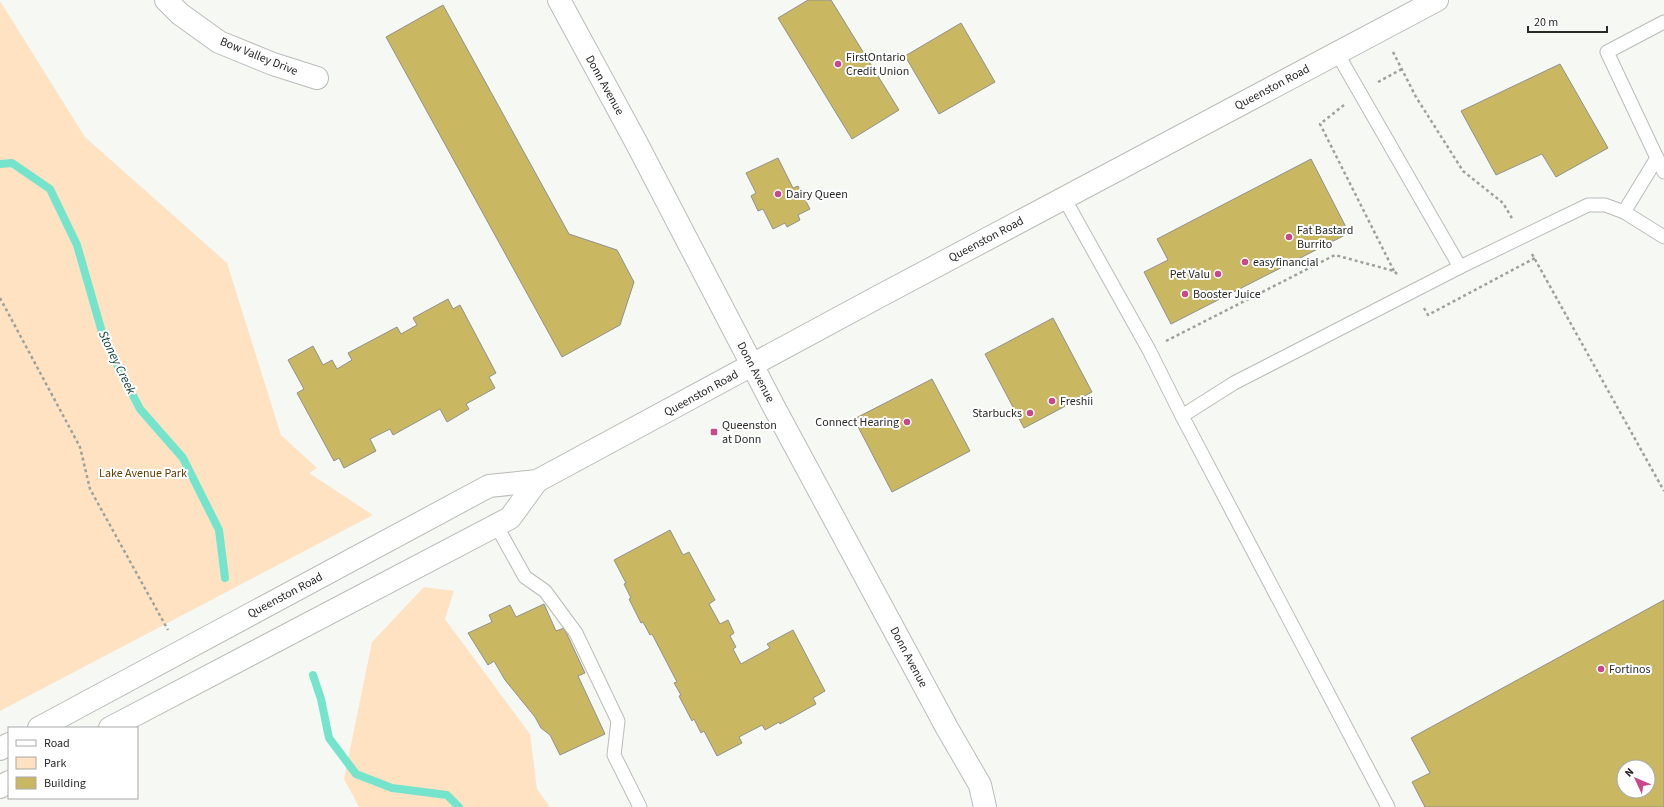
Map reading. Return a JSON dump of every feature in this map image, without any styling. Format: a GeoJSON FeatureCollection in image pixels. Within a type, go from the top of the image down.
{"type":"FeatureCollection","features":[{"type":"Feature","properties":{"kind":"main road","name":"Bow Valley Drive"},"geometry":{"type":"LineString","coordinates":[[166,0],[180,14],[219,42],[273,64],[316,78]]}},
{"type":"Feature","properties":{"kind":"main road","name":"Donn Avenue"},"geometry":{"type":"LineString","coordinates":[[558,0],[636,142],[752,365],[940,715],[980,785],[985,807]]}},
{"type":"Feature","properties":{"kind":"main road","name":"Queenston Road"},"geometry":{"type":"LineString","coordinates":[[41,727],[489,486],[537,481],[1437,0]]}},
{"type":"Feature","properties":{"kind":"main road","name":"Queenston Road"},"geometry":{"type":"LineString","coordinates":[[112,727],[510,518],[537,481]]}},
{"type":"Feature","properties":{"kind":"lane"},"geometry":{"type":"LineString","coordinates":[[1664,22],[1607,52],[1664,172]]}},
{"type":"Feature","properties":{"kind":"lane"},"geometry":{"type":"LineString","coordinates":[[1337,53],[1460,268]]}},
{"type":"Feature","properties":{"kind":"lane"},"geometry":{"type":"LineString","coordinates":[[1624,212],[1657,158]]}},
{"type":"Feature","properties":{"kind":"lane"},"geometry":{"type":"LineString","coordinates":[[1064,198],[1149,350],[1182,416],[1388,807]]}},
{"type":"Feature","properties":{"kind":"lane"},"geometry":{"type":"LineString","coordinates":[[1182,416],[1234,383],[1413,291],[1588,205],[1605,205],[1624,212],[1664,237]]}},
{"type":"Feature","properties":{"kind":"lane"},"geometry":{"type":"LineString","coordinates":[[496,525],[525,577],[545,591],[576,633],[618,721],[614,756],[640,807]]}},
{"type":"Feature","properties":{"kind":"path"},"geometry":{"type":"LineString","coordinates":[[1402,69],[1360,92],[1320,124],[1394,271],[1413,291],[1428,315],[1535,258]]}},
{"type":"Feature","properties":{"kind":"path"},"geometry":{"type":"LineString","coordinates":[[1149,350],[1335,255],[1394,271]]}},
{"type":"Feature","properties":{"kind":"path"},"geometry":{"type":"LineString","coordinates":[[0,298],[80,447],[90,489],[180,652]]}},
{"type":"Feature","properties":{"kind":"green space","name":"Lake Avenue Park"},"geometry":{"type":"Polygon","coordinates":[[[0,1],[85,137],[227,263],[281,435],[317,468],[309,473],[373,515],[0,711],[0,1]]]}},
{"type":"Feature","properties":{"kind":"green space"},"geometry":{"type":"Polygon","coordinates":[[[424,587],[454,591],[445,619],[530,734],[537,789],[550,807],[359,807],[344,779],[372,642],[424,587]]]}},
{"type":"Feature","properties":{"kind":"building","name":"FirstOntario Credit Union"},"geometry":{"type":"Polygon","coordinates":[[[808,0],[831,0],[899,110],[852,139],[778,18],[808,0]]]}},
{"type":"Feature","properties":{"kind":"building"},"geometry":{"type":"Polygon","coordinates":[[[443,5],[569,234],[617,250],[634,282],[620,325],[562,357],[386,37],[443,5]]]}},
{"type":"Feature","properties":{"kind":"building"},"geometry":{"type":"Polygon","coordinates":[[[961,23],[995,82],[939,114],[905,56],[961,23]]]}},
{"type":"Feature","properties":{"kind":"building"},"geometry":{"type":"Polygon","coordinates":[[[1560,64],[1608,148],[1556,177],[1542,154],[1496,175],[1461,111],[1560,64]]]}},
{"type":"Feature","properties":{"kind":"building","name":"Dairy Queen"},"geometry":{"type":"Polygon","coordinates":[[[778,158],[793,188],[798,186],[810,209],[798,215],[800,220],[787,227],[785,223],[773,229],[763,209],[758,211],[751,196],[756,193],[746,173],[778,158]]]}},
{"type":"Feature","properties":{"kind":"building"},"geometry":{"type":"Polygon","coordinates":[[[1311,159],[1349,233],[1171,324],[1144,272],[1168,260],[1157,239],[1311,159]]]}},
{"type":"Feature","properties":{"kind":"building"},"geometry":{"type":"Polygon","coordinates":[[[448,299],[453,309],[460,305],[496,373],[489,377],[495,388],[466,404],[469,409],[447,422],[440,409],[393,435],[390,429],[370,439],[376,451],[344,468],[339,458],[334,461],[297,393],[304,389],[288,360],[313,346],[323,365],[332,360],[337,369],[352,360],[348,353],[397,327],[401,334],[417,325],[413,318],[448,299]]]}},
{"type":"Feature","properties":{"kind":"building"},"geometry":{"type":"Polygon","coordinates":[[[1053,318],[1092,392],[1024,428],[985,354],[1053,318]]]}},
{"type":"Feature","properties":{"kind":"building"},"geometry":{"type":"Polygon","coordinates":[[[932,379],[970,451],[892,492],[854,419],[932,379]]]}},
{"type":"Feature","properties":{"kind":"building"},"geometry":{"type":"Polygon","coordinates":[[[670,530],[683,555],[689,552],[715,600],[709,604],[720,624],[728,620],[734,633],[730,636],[736,647],[733,649],[741,664],[770,648],[767,644],[793,630],[825,691],[813,698],[816,704],[780,724],[779,722],[765,730],[762,725],[739,737],[742,743],[717,756],[704,731],[701,733],[694,719],[692,721],[674,683],[677,682],[652,634],[650,635],[643,622],[641,623],[629,599],[631,598],[624,584],[626,583],[614,560],[670,530]]]}},
{"type":"Feature","properties":{"kind":"building","name":"Fortinos"},"geometry":{"type":"Polygon","coordinates":[[[1664,600],[1664,807],[1425,807],[1412,782],[1430,773],[1411,738],[1664,600]]]}},
{"type":"Feature","properties":{"kind":"building"},"geometry":{"type":"Polygon","coordinates":[[[544,604],[556,631],[564,628],[585,673],[578,676],[605,734],[560,755],[550,735],[541,728],[535,717],[505,680],[494,661],[488,665],[468,633],[492,622],[489,615],[510,605],[516,617],[544,604]]]}},
{"type":"Feature","properties":{"kind":"waterway","name":"Stoney Creek"},"geometry":{"type":"LineString","coordinates":[[0,164],[12,163],[50,189],[77,245],[104,339],[140,409],[183,458],[219,530],[225,578]]}},
{"type":"Feature","properties":{"kind":"waterway","name":"Stoney Creek"},"geometry":{"type":"LineString","coordinates":[[313,675],[321,699],[329,738],[356,774],[392,788],[447,795],[459,807]]}},
{"type":"Feature","properties":{"kind":"place","name":"FirstOntario Credit Union"},"geometry":{"type":"Point","coordinates":[838,64]}},
{"type":"Feature","properties":{"kind":"place","name":"Dairy Queen"},"geometry":{"type":"Point","coordinates":[778,194]}},
{"type":"Feature","properties":{"kind":"place","name":"Fat Bastard Burrito"},"geometry":{"type":"Point","coordinates":[1289,237]}},
{"type":"Feature","properties":{"kind":"place","name":"easyfinancial"},"geometry":{"type":"Point","coordinates":[1245,262]}},
{"type":"Feature","properties":{"kind":"place","name":"Pet Valu"},"geometry":{"type":"Point","coordinates":[1218,274]}},
{"type":"Feature","properties":{"kind":"place","name":"Booster Juice"},"geometry":{"type":"Point","coordinates":[1185,294]}},
{"type":"Feature","properties":{"kind":"place","name":"Freshii"},"geometry":{"type":"Point","coordinates":[1052,401]}},
{"type":"Feature","properties":{"kind":"place","name":"Starbucks"},"geometry":{"type":"Point","coordinates":[1030,413]}},
{"type":"Feature","properties":{"kind":"place","name":"Connect Hearing"},"geometry":{"type":"Point","coordinates":[907,422]}},
{"type":"Feature","properties":{"kind":"place","name":"Queenston at Donn"},"geometry":{"type":"Point","coordinates":[714,432]}},
{"type":"Feature","properties":{"kind":"place","name":"Fortinos"},"geometry":{"type":"Point","coordinates":[1601,669]}}]}
